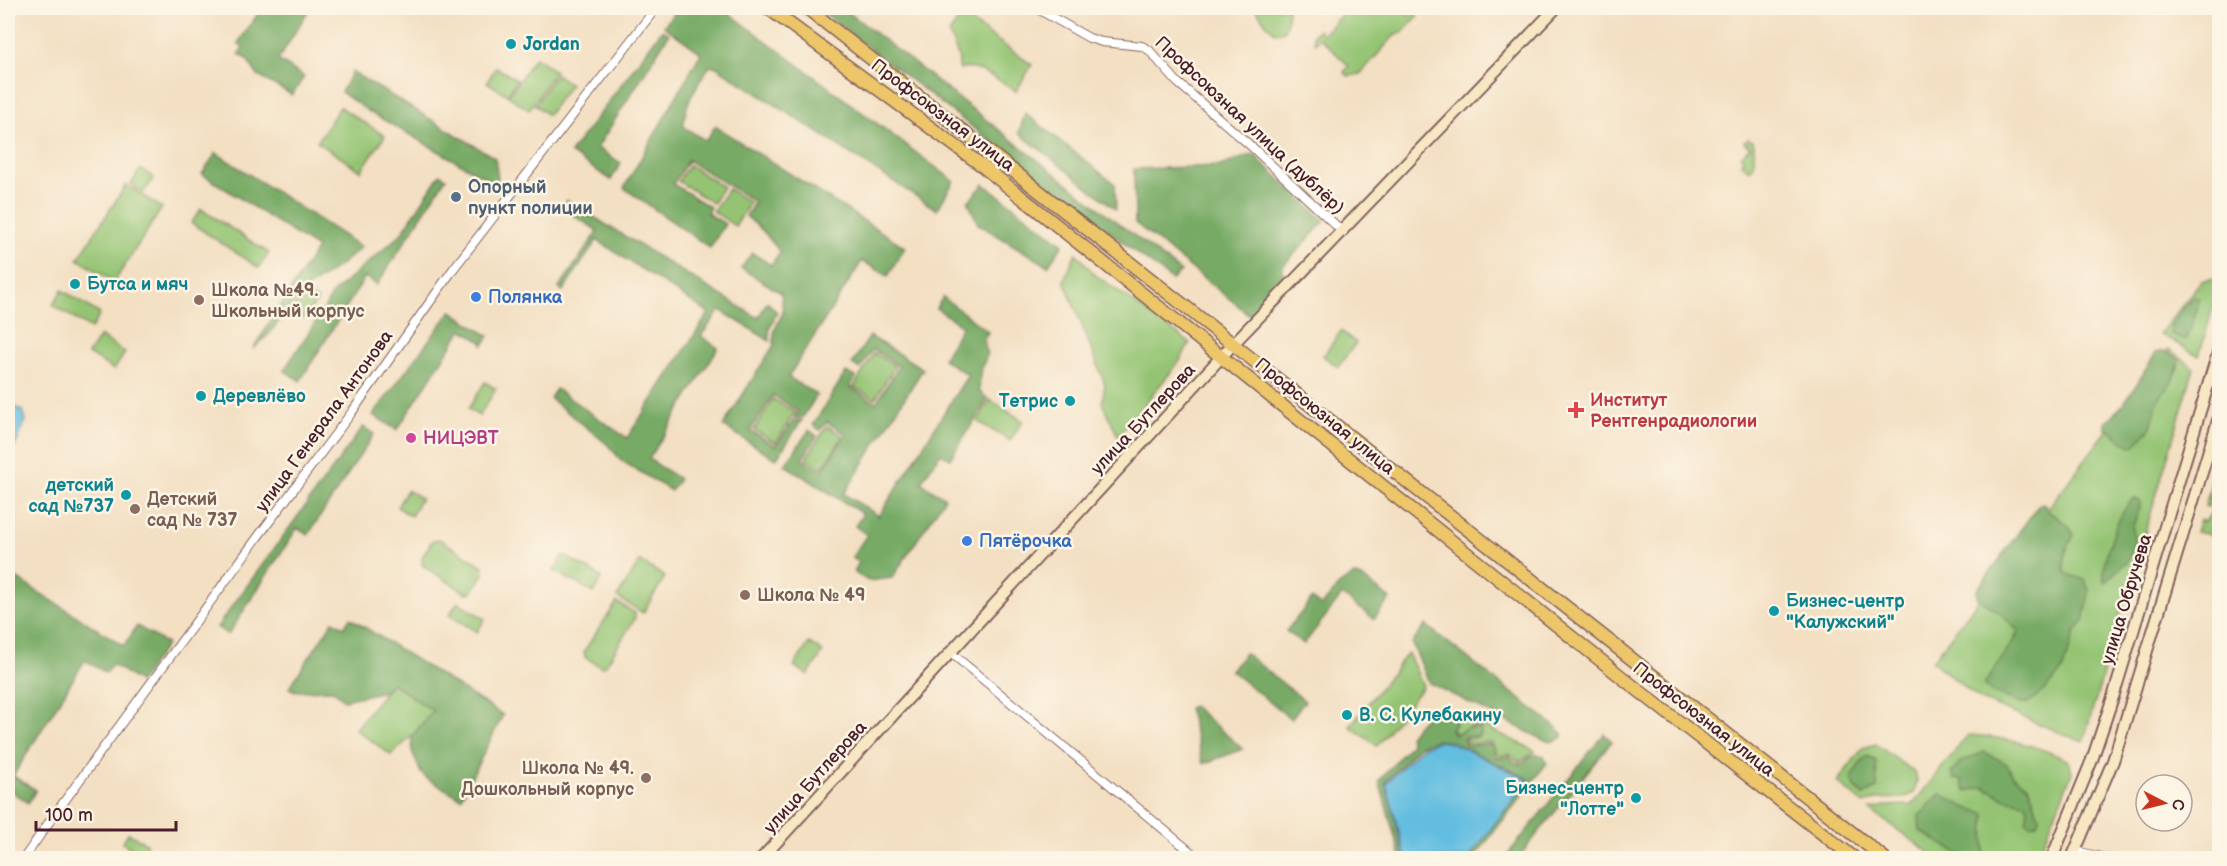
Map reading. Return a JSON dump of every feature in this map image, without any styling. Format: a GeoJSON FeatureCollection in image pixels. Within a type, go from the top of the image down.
{"type":"FeatureCollection","features":[{"type":"Feature","properties":{"kind":"main road","name":"Профсоюзная улица"},"geometry":{"type":"LineString","coordinates":[[768,8],[969,156],[1544,615],[1854,858]]}},
{"type":"Feature","properties":{"kind":"main road","name":"Профсоюзная улица"},"geometry":{"type":"LineString","coordinates":[[807,8],[1884,858]]}},
{"type":"Feature","properties":{"kind":"street","name":"улица Генерала Антонова"},"geometry":{"type":"LineString","coordinates":[[24,858],[253,543],[352,412],[454,268],[656,8]]}},
{"type":"Feature","properties":{"kind":"street","name":"Профсоюзная улица (дублёр)"},"geometry":{"type":"LineString","coordinates":[[1036,8],[1089,38],[1102,42],[1142,46],[1149,50],[1177,82],[1260,154],[1343,232]]}},
{"type":"Feature","properties":{"kind":"street","name":"улица Бутлерова"},"geometry":{"type":"LineString","coordinates":[[762,858],[1234,343],[1556,8]]}},
{"type":"Feature","properties":{"kind":"street","name":"улица Обручева"},"geometry":{"type":"LineString","coordinates":[[2052,858],[2102,732],[2220,346]]}},
{"type":"Feature","properties":{"kind":"street","name":"улица Обручева"},"geometry":{"type":"LineString","coordinates":[[2074,855],[2113,761],[2220,414]]}},
{"type":"Feature","properties":{"kind":"street"},"geometry":{"type":"LineString","coordinates":[[950,652],[1198,858]]}},
{"type":"Feature","properties":{"kind":"street"},"geometry":{"type":"LineString","coordinates":[[2074,855],[2105,858]]}},
{"type":"Feature","properties":{"kind":"green space"},"geometry":{"type":"Polygon","coordinates":[[[262,8],[310,8],[278,60],[304,77],[292,95],[258,76],[246,58],[239,54],[243,47],[238,43],[262,8]]]}},
{"type":"Feature","properties":{"kind":"green space"},"geometry":{"type":"Polygon","coordinates":[[[678,8],[722,8],[954,181],[937,210],[715,66],[709,67],[700,81],[688,103],[684,127],[706,141],[715,126],[905,247],[888,276],[862,261],[788,377],[817,395],[803,417],[794,418],[798,411],[773,395],[750,431],[776,446],[793,421],[802,420],[776,459],[723,426],[774,345],[774,331],[783,312],[781,293],[741,268],[752,253],[771,265],[780,252],[763,231],[746,216],[755,202],[688,160],[673,184],[710,207],[707,213],[725,224],[710,248],[624,188],[701,53],[664,26],[678,8]]]}},
{"type":"Feature","properties":{"kind":"green space"},"geometry":{"type":"Polygon","coordinates":[[[817,8],[843,8],[1181,272],[1172,280],[817,8]]]}},
{"type":"Feature","properties":{"kind":"green space"},"geometry":{"type":"Polygon","coordinates":[[[1255,8],[1288,8],[1284,31],[1276,33],[1255,8]]]}},
{"type":"Feature","properties":{"kind":"green space"},"geometry":{"type":"Polygon","coordinates":[[[1348,8],[1401,8],[1409,16],[1414,12],[1418,16],[1402,33],[1395,35],[1360,74],[1348,76],[1344,72],[1349,66],[1320,38],[1315,43],[1313,35],[1318,30],[1323,34],[1348,8]]]}},
{"type":"Feature","properties":{"kind":"green space"},"geometry":{"type":"Polygon","coordinates":[[[962,15],[1032,65],[1016,91],[982,71],[958,67],[959,59],[949,33],[962,15]]]}},
{"type":"Feature","properties":{"kind":"green space"},"geometry":{"type":"Polygon","coordinates":[[[662,30],[669,34],[597,148],[621,163],[611,180],[570,153],[662,30]]]}},
{"type":"Feature","properties":{"kind":"green space"},"geometry":{"type":"Polygon","coordinates":[[[535,57],[555,71],[529,110],[508,96],[535,57]]]}},
{"type":"Feature","properties":{"kind":"green space"},"geometry":{"type":"Polygon","coordinates":[[[496,67],[517,80],[507,95],[487,82],[496,67]]]}},
{"type":"Feature","properties":{"kind":"green space"},"geometry":{"type":"Polygon","coordinates":[[[352,72],[495,158],[498,179],[496,184],[368,111],[341,92],[352,72]]]}},
{"type":"Feature","properties":{"kind":"green space"},"geometry":{"type":"Polygon","coordinates":[[[556,74],[570,84],[548,115],[535,105],[556,74]]]}},
{"type":"Feature","properties":{"kind":"green space"},"geometry":{"type":"Polygon","coordinates":[[[340,107],[385,136],[361,171],[317,142],[340,107]]]}},
{"type":"Feature","properties":{"kind":"green space"},"geometry":{"type":"Polygon","coordinates":[[[1025,113],[1115,184],[1116,209],[1019,133],[1025,113]]]}},
{"type":"Feature","properties":{"kind":"green space"},"geometry":{"type":"Polygon","coordinates":[[[1748,139],[1753,141],[1754,148],[1754,164],[1749,170],[1741,163],[1744,160],[1741,156],[1750,147],[1744,141],[1748,139]]]}},
{"type":"Feature","properties":{"kind":"green space"},"geometry":{"type":"Polygon","coordinates":[[[216,153],[361,247],[341,265],[303,291],[270,333],[253,349],[317,248],[202,174],[216,153]]]}},
{"type":"Feature","properties":{"kind":"green space"},"geometry":{"type":"Polygon","coordinates":[[[1253,154],[1325,221],[1283,266],[1283,285],[1251,316],[1135,223],[1134,169],[1220,166],[1253,154]]]}},
{"type":"Feature","properties":{"kind":"green space"},"geometry":{"type":"Polygon","coordinates":[[[689,165],[723,187],[713,203],[678,181],[689,165]]]}},
{"type":"Feature","properties":{"kind":"green space"},"geometry":{"type":"Polygon","coordinates":[[[141,169],[154,178],[143,193],[131,184],[141,169]]]}},
{"type":"Feature","properties":{"kind":"green space"},"geometry":{"type":"Polygon","coordinates":[[[440,174],[446,178],[377,285],[365,277],[300,381],[284,370],[325,308],[331,295],[402,233],[440,174]]]}},
{"type":"Feature","properties":{"kind":"green space"},"geometry":{"type":"Polygon","coordinates":[[[984,184],[1063,244],[1048,266],[978,224],[968,202],[984,184]]]}},
{"type":"Feature","properties":{"kind":"green space"},"geometry":{"type":"Polygon","coordinates":[[[126,185],[162,208],[114,282],[78,259],[126,185]]]}},
{"type":"Feature","properties":{"kind":"green space"},"geometry":{"type":"Polygon","coordinates":[[[728,189],[750,203],[735,226],[713,211],[728,189]]]}},
{"type":"Feature","properties":{"kind":"green space"},"geometry":{"type":"Polygon","coordinates":[[[566,200],[758,318],[767,302],[777,312],[769,330],[770,341],[720,310],[701,336],[718,348],[649,459],[679,479],[671,491],[622,461],[607,444],[550,398],[556,389],[627,438],[709,313],[597,240],[563,291],[559,288],[598,231],[568,212],[564,205],[566,200]]]}},
{"type":"Feature","properties":{"kind":"green space"},"geometry":{"type":"Polygon","coordinates":[[[201,209],[269,253],[259,268],[191,223],[201,209]]]}},
{"type":"Feature","properties":{"kind":"green space"},"geometry":{"type":"Polygon","coordinates":[[[1076,253],[1094,274],[1190,343],[1179,362],[1118,436],[1102,403],[1105,384],[1064,280],[1076,253]]]}},
{"type":"Feature","properties":{"kind":"green space"},"geometry":{"type":"Polygon","coordinates":[[[2219,279],[2219,287],[2199,356],[2160,334],[2201,281],[2219,279]]]}},
{"type":"Feature","properties":{"kind":"green space"},"geometry":{"type":"Polygon","coordinates":[[[62,290],[100,314],[91,329],[53,305],[62,290]]]}},
{"type":"Feature","properties":{"kind":"green space"},"geometry":{"type":"Polygon","coordinates":[[[307,291],[318,300],[303,319],[292,310],[307,291]]]}},
{"type":"Feature","properties":{"kind":"green space"},"geometry":{"type":"Polygon","coordinates":[[[2193,296],[2200,299],[2187,339],[2179,339],[2171,334],[2171,325],[2193,296]]]}},
{"type":"Feature","properties":{"kind":"green space"},"geometry":{"type":"Polygon","coordinates":[[[943,297],[988,332],[984,339],[987,356],[981,369],[979,391],[988,399],[950,459],[941,453],[921,482],[945,498],[892,578],[868,581],[854,572],[859,562],[852,557],[867,535],[855,526],[863,514],[785,465],[809,430],[817,436],[802,459],[822,471],[846,434],[827,422],[820,430],[813,425],[846,372],[856,377],[850,387],[876,403],[899,366],[873,349],[860,369],[852,364],[870,336],[923,369],[844,494],[879,516],[968,375],[943,359],[962,326],[936,308],[943,297]]]}},
{"type":"Feature","properties":{"kind":"green space"},"geometry":{"type":"Polygon","coordinates":[[[451,311],[489,336],[483,345],[462,329],[397,430],[373,415],[451,311]]]}},
{"type":"Feature","properties":{"kind":"green space"},"geometry":{"type":"Polygon","coordinates":[[[1341,331],[1356,343],[1338,367],[1323,356],[1341,331]]]}},
{"type":"Feature","properties":{"kind":"green space"},"geometry":{"type":"Polygon","coordinates":[[[100,336],[125,353],[114,370],[88,354],[100,336]]]}},
{"type":"Feature","properties":{"kind":"green space"},"geometry":{"type":"Polygon","coordinates":[[[2169,349],[2194,368],[2083,742],[1981,700],[1932,661],[2169,349]]]}},
{"type":"Feature","properties":{"kind":"green space"},"geometry":{"type":"Polygon","coordinates":[[[2165,351],[2180,360],[2174,378],[2158,400],[2151,427],[2134,447],[2129,446],[2106,429],[2105,422],[2126,400],[2156,353],[2165,351]]]}},
{"type":"Feature","properties":{"kind":"green space"},"geometry":{"type":"Polygon","coordinates":[[[874,353],[895,366],[875,399],[854,387],[874,353]]]}},
{"type":"Feature","properties":{"kind":"green space"},"geometry":{"type":"Polygon","coordinates":[[[485,382],[496,389],[479,416],[468,409],[485,382]]]}},
{"type":"Feature","properties":{"kind":"green space"},"geometry":{"type":"Polygon","coordinates":[[[773,399],[795,412],[776,443],[754,430],[773,399]]]}},
{"type":"Feature","properties":{"kind":"green space"},"geometry":{"type":"Polygon","coordinates":[[[990,400],[1023,421],[1010,441],[977,421],[990,400]]]}},
{"type":"Feature","properties":{"kind":"green space"},"geometry":{"type":"Polygon","coordinates":[[[827,426],[843,436],[822,468],[806,458],[827,426]]]}},
{"type":"Feature","properties":{"kind":"green space"},"geometry":{"type":"Polygon","coordinates":[[[363,427],[374,434],[308,535],[297,528],[228,635],[217,627],[363,427]]]}},
{"type":"Feature","properties":{"kind":"green space"},"geometry":{"type":"Polygon","coordinates":[[[2216,467],[2219,469],[2219,494],[2208,507],[2205,506],[2216,467]]]}},
{"type":"Feature","properties":{"kind":"green space"},"geometry":{"type":"Polygon","coordinates":[[[407,490],[421,498],[411,516],[397,507],[407,490]]]}},
{"type":"Feature","properties":{"kind":"green space"},"geometry":{"type":"Polygon","coordinates":[[[2134,498],[2140,501],[2140,507],[2133,526],[2134,546],[2127,563],[2104,583],[2105,563],[2112,538],[2122,514],[2134,498]]]}},
{"type":"Feature","properties":{"kind":"green space"},"geometry":{"type":"Polygon","coordinates":[[[2219,501],[2219,512],[2214,520],[2219,524],[2216,536],[2196,532],[2200,520],[2205,522],[2219,501]]]}},
{"type":"Feature","properties":{"kind":"green space"},"geometry":{"type":"Polygon","coordinates":[[[2042,503],[2046,505],[2048,511],[2068,525],[2074,535],[2066,551],[2064,569],[2067,574],[2085,580],[2089,591],[2084,621],[2076,631],[2062,671],[2046,689],[2028,703],[2022,703],[1993,693],[1984,685],[2019,632],[2001,614],[1977,597],[1977,590],[2042,503]]]}},
{"type":"Feature","properties":{"kind":"green space"},"geometry":{"type":"Polygon","coordinates":[[[439,539],[483,566],[484,574],[472,592],[466,593],[422,565],[422,557],[432,541],[439,539]]]}},
{"type":"Feature","properties":{"kind":"green space"},"geometry":{"type":"Polygon","coordinates":[[[563,555],[602,577],[594,593],[554,571],[563,555]]]}},
{"type":"Feature","properties":{"kind":"green space"},"geometry":{"type":"Polygon","coordinates":[[[640,561],[665,577],[643,613],[617,597],[640,561]]]}},
{"type":"Feature","properties":{"kind":"green space"},"geometry":{"type":"Polygon","coordinates":[[[8,573],[124,646],[137,626],[167,644],[139,682],[112,664],[106,673],[85,660],[13,776],[36,790],[28,803],[11,791],[7,765],[11,721],[8,716],[8,573]]]}},
{"type":"Feature","properties":{"kind":"green space"},"geometry":{"type":"Polygon","coordinates":[[[1354,575],[1364,579],[1390,599],[1374,619],[1342,595],[1304,644],[1286,631],[1312,599],[1322,606],[1340,584],[1354,575]]]}},
{"type":"Feature","properties":{"kind":"green space"},"geometry":{"type":"Polygon","coordinates":[[[458,602],[485,619],[477,632],[449,615],[458,602]]]}},
{"type":"Feature","properties":{"kind":"green space"},"geometry":{"type":"Polygon","coordinates":[[[617,602],[635,613],[635,618],[606,665],[601,667],[585,657],[584,651],[617,602]]]}},
{"type":"Feature","properties":{"kind":"green space"},"geometry":{"type":"Polygon","coordinates":[[[350,618],[503,715],[461,798],[421,773],[412,751],[412,736],[433,711],[392,683],[385,691],[344,700],[333,690],[295,691],[289,688],[333,621],[344,627],[350,618]]]}},
{"type":"Feature","properties":{"kind":"green space"},"geometry":{"type":"Polygon","coordinates":[[[1426,625],[1563,733],[1563,737],[1551,742],[1540,738],[1429,683],[1412,643],[1426,625]]]}},
{"type":"Feature","properties":{"kind":"green space"},"geometry":{"type":"Polygon","coordinates":[[[809,643],[823,652],[808,675],[794,666],[809,643]]]}},
{"type":"Feature","properties":{"kind":"green space"},"geometry":{"type":"Polygon","coordinates":[[[1245,653],[1305,701],[1291,719],[1231,671],[1245,653]]]}},
{"type":"Feature","properties":{"kind":"green space"},"geometry":{"type":"Polygon","coordinates":[[[1408,653],[1423,686],[1377,746],[1350,726],[1408,653]]]}},
{"type":"Feature","properties":{"kind":"green space"},"geometry":{"type":"Polygon","coordinates":[[[392,683],[433,711],[412,736],[391,755],[355,729],[392,683]]]}},
{"type":"Feature","properties":{"kind":"green space"},"geometry":{"type":"Polygon","coordinates":[[[1193,706],[1243,749],[1203,764],[1188,708],[1193,706]]]}},
{"type":"Feature","properties":{"kind":"green space"},"geometry":{"type":"Polygon","coordinates":[[[1441,707],[1458,714],[1451,730],[1455,735],[1467,728],[1480,728],[1477,736],[1464,737],[1465,745],[1492,745],[1496,758],[1510,756],[1515,763],[1521,764],[1531,756],[1537,755],[1544,756],[1547,763],[1474,858],[1469,858],[1529,779],[1452,742],[1436,740],[1419,746],[1385,782],[1405,858],[1401,858],[1379,781],[1411,744],[1409,736],[1419,723],[1432,711],[1441,707]]]}},
{"type":"Feature","properties":{"kind":"green space"},"geometry":{"type":"Polygon","coordinates":[[[1460,715],[1535,752],[1519,762],[1510,754],[1498,756],[1492,743],[1466,743],[1466,739],[1478,737],[1481,734],[1481,728],[1471,727],[1455,734],[1452,729],[1460,715]]]}},
{"type":"Feature","properties":{"kind":"green space"},"geometry":{"type":"Polygon","coordinates":[[[1604,734],[1612,741],[1518,858],[1505,858],[1604,734]]]}},
{"type":"Feature","properties":{"kind":"green space"},"geometry":{"type":"Polygon","coordinates":[[[1968,735],[2020,743],[2045,750],[2069,761],[2072,773],[2037,858],[1937,858],[1870,810],[1885,806],[1912,805],[1968,735]]]}},
{"type":"Feature","properties":{"kind":"green space"},"geometry":{"type":"Polygon","coordinates":[[[1876,744],[1915,773],[1917,781],[1914,793],[1903,798],[1877,799],[1864,804],[1837,782],[1863,748],[1876,744]]]}},
{"type":"Feature","properties":{"kind":"green space"},"geometry":{"type":"Polygon","coordinates":[[[1984,752],[2007,764],[2013,775],[2029,786],[2039,817],[2037,823],[2032,825],[2026,821],[2028,809],[2025,803],[2006,799],[1984,787],[1965,791],[1962,780],[1954,779],[1952,772],[1960,762],[1984,752]]]}},
{"type":"Feature","properties":{"kind":"green space"},"geometry":{"type":"Polygon","coordinates":[[[1868,756],[1876,761],[1877,788],[1863,795],[1855,787],[1851,778],[1868,756]]]}},
{"type":"Feature","properties":{"kind":"green space"},"geometry":{"type":"Polygon","coordinates":[[[1940,794],[1967,808],[1985,813],[1984,858],[1966,858],[1920,831],[1919,816],[1940,794]]]}},
{"type":"Feature","properties":{"kind":"green space"},"geometry":{"type":"Polygon","coordinates":[[[128,833],[147,844],[140,854],[122,843],[128,833]]]}},
{"type":"Feature","properties":{"kind":"water"},"geometry":{"type":"Polygon","coordinates":[[[8,404],[23,411],[26,420],[8,457],[8,404]]]}},
{"type":"Feature","properties":{"kind":"water"},"geometry":{"type":"Polygon","coordinates":[[[1437,741],[1453,743],[1528,780],[1469,858],[1406,858],[1386,783],[1421,748],[1437,741]]]}},
{"type":"Feature","properties":{"kind":"place","name":"Jordan"},"geometry":{"type":"Point","coordinates":[511,44]}},
{"type":"Feature","properties":{"kind":"place","name":"Опорный пункт полиции"},"geometry":{"type":"Point","coordinates":[456,197]}},
{"type":"Feature","properties":{"kind":"place","name":"Бутса и мяч"},"geometry":{"type":"Point","coordinates":[75,284]}},
{"type":"Feature","properties":{"kind":"place","name":"Полянка"},"geometry":{"type":"Point","coordinates":[476,297]}},
{"type":"Feature","properties":{"kind":"place","name":"Школа №49. Школьный корпус"},"geometry":{"type":"Point","coordinates":[199,300]}},
{"type":"Feature","properties":{"kind":"place","name":"Деревлёво"},"geometry":{"type":"Point","coordinates":[201,396]}},
{"type":"Feature","properties":{"kind":"place","name":"Тетрис"},"geometry":{"type":"Point","coordinates":[1070,401]}},
{"type":"Feature","properties":{"kind":"place","name":"Институт Рентгенрадиологии"},"geometry":{"type":"Point","coordinates":[1576,410]}},
{"type":"Feature","properties":{"kind":"place","name":"НИЦЭВТ"},"geometry":{"type":"Point","coordinates":[411,438]}},
{"type":"Feature","properties":{"kind":"place","name":"детский сад №737"},"geometry":{"type":"Point","coordinates":[126,495]}},
{"type":"Feature","properties":{"kind":"place","name":"Детский сад № 737"},"geometry":{"type":"Point","coordinates":[135,509]}},
{"type":"Feature","properties":{"kind":"place","name":"Пятёрочка"},"geometry":{"type":"Point","coordinates":[967,541]}},
{"type":"Feature","properties":{"kind":"place","name":"Школа № 49"},"geometry":{"type":"Point","coordinates":[745,595]}},
{"type":"Feature","properties":{"kind":"place","name":"Бизнес-центр \"Калужский\""},"geometry":{"type":"Point","coordinates":[1774,611]}},
{"type":"Feature","properties":{"kind":"place","name":"В. С. Кулебакину"},"geometry":{"type":"Point","coordinates":[1347,715]}},
{"type":"Feature","properties":{"kind":"place","name":"Школа № 49. Дошкольный корпус"},"geometry":{"type":"Point","coordinates":[646,778]}},
{"type":"Feature","properties":{"kind":"place","name":"Бизнес-центр \"Лотте\""},"geometry":{"type":"Point","coordinates":[1636,798]}}]}
